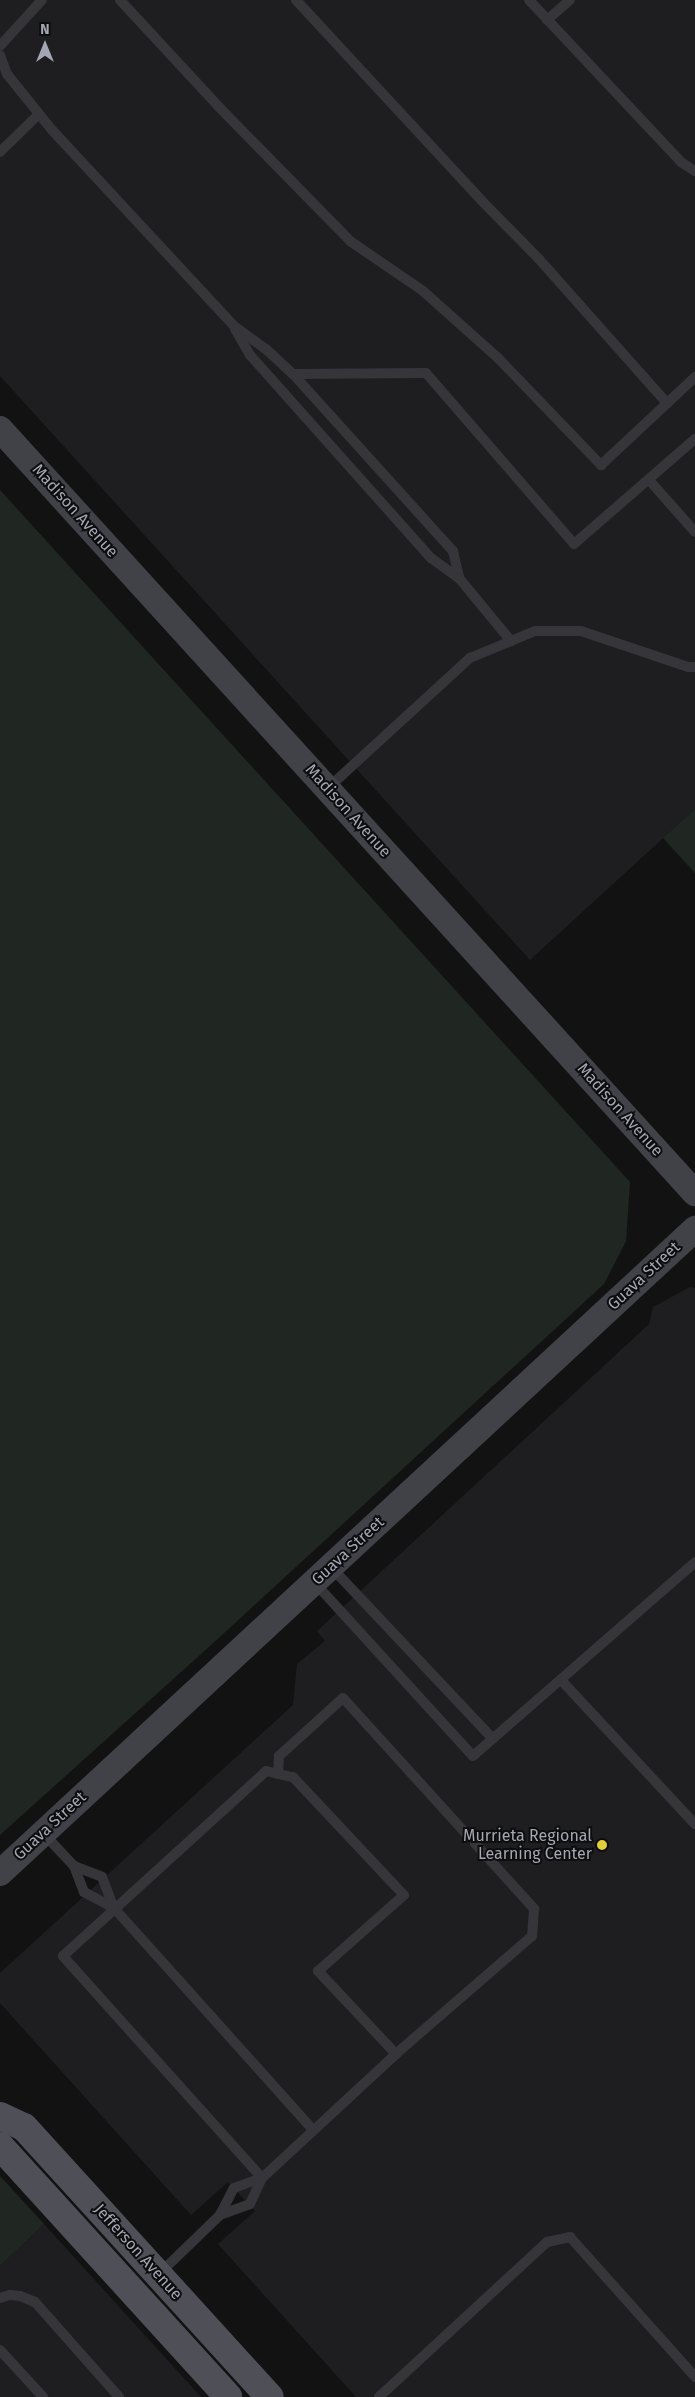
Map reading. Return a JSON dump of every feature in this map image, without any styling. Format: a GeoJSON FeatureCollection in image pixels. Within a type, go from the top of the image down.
{"type":"FeatureCollection","features":[{"type":"Feature","properties":{"kind":"main road","name":"Jefferson Avenue"},"geometry":{"type":"LineString","coordinates":[[0,2116],[24,2127],[270,2397]]}},
{"type":"Feature","properties":{"kind":"main road","name":"Jefferson Avenue"},"geometry":{"type":"LineString","coordinates":[[0,2146],[228,2397]]}},
{"type":"Feature","properties":{"kind":"street","name":"Madison Avenue"},"geometry":{"type":"LineString","coordinates":[[0,429],[695,1193]]}},
{"type":"Feature","properties":{"kind":"street","name":"Guava Street"},"geometry":{"type":"LineString","coordinates":[[0,1873],[695,1229]]}},
{"type":"Feature","properties":{"kind":"lane"},"geometry":{"type":"LineString","coordinates":[[0,46],[42,0]]}},
{"type":"Feature","properties":{"kind":"lane"},"geometry":{"type":"LineString","coordinates":[[120,0],[218,106],[350,241],[430,297],[498,358],[601,465],[695,377]]}},
{"type":"Feature","properties":{"kind":"lane"},"geometry":{"type":"LineString","coordinates":[[296,0],[481,200],[539,259],[667,403]]}},
{"type":"Feature","properties":{"kind":"lane"},"geometry":{"type":"LineString","coordinates":[[528,0],[681,162],[695,171]]}},
{"type":"Feature","properties":{"kind":"lane"},"geometry":{"type":"LineString","coordinates":[[547,20],[570,0]]}},
{"type":"Feature","properties":{"kind":"lane"},"geometry":{"type":"LineString","coordinates":[[0,55],[7,74],[39,114],[234,326],[266,349],[293,374],[453,551],[459,578]]}},
{"type":"Feature","properties":{"kind":"lane"},"geometry":{"type":"LineString","coordinates":[[0,152],[39,114]]}},
{"type":"Feature","properties":{"kind":"lane"},"geometry":{"type":"LineString","coordinates":[[234,326],[250,355],[431,558],[459,578],[511,641]]}},
{"type":"Feature","properties":{"kind":"lane"},"geometry":{"type":"LineString","coordinates":[[293,374],[426,373],[574,544],[695,439]]}},
{"type":"Feature","properties":{"kind":"lane"},"geometry":{"type":"LineString","coordinates":[[649,480],[695,532]]}},
{"type":"Feature","properties":{"kind":"lane"},"geometry":{"type":"LineString","coordinates":[[327,789],[391,728],[470,658],[535,631],[581,631],[688,667],[695,667]]}},
{"type":"Feature","properties":{"kind":"lane"},"geometry":{"type":"LineString","coordinates":[[323,1574],[474,1756],[695,1562]]}},
{"type":"Feature","properties":{"kind":"lane"},"geometry":{"type":"LineString","coordinates":[[323,1574],[493,1739]]}},
{"type":"Feature","properties":{"kind":"lane"},"geometry":{"type":"LineString","coordinates":[[561,1680],[695,1824]]}},
{"type":"Feature","properties":{"kind":"lane"},"geometry":{"type":"LineString","coordinates":[[220,2215],[250,2204],[262,2178],[396,2054],[532,1936],[534,1909],[342,1698],[279,1756],[278,1774]]}},
{"type":"Feature","properties":{"kind":"lane"},"geometry":{"type":"LineString","coordinates":[[262,2178],[63,1956],[266,1771],[293,1777],[404,1895],[318,1972],[396,2054]]}},
{"type":"Feature","properties":{"kind":"lane"},"geometry":{"type":"LineString","coordinates":[[43,1833],[74,1866],[84,1892],[114,1908],[314,2130]]}},
{"type":"Feature","properties":{"kind":"lane"},"geometry":{"type":"LineString","coordinates":[[74,1866],[102,1877],[114,1908]]}},
{"type":"Feature","properties":{"kind":"lane"},"geometry":{"type":"LineString","coordinates":[[159,2275],[220,2215],[234,2188],[262,2178]]}},
{"type":"Feature","properties":{"kind":"lane"},"geometry":{"type":"LineString","coordinates":[[379,2397],[547,2242],[570,2237],[695,2377]]}},
{"type":"Feature","properties":{"kind":"lane"},"geometry":{"type":"LineString","coordinates":[[0,2298],[10,2295],[20,2296],[34,2302],[119,2397]]}},
{"type":"Feature","properties":{"kind":"lane"},"geometry":{"type":"LineString","coordinates":[[0,2350],[43,2397]]}},
{"type":"Feature","properties":{"kind":"shaded area"},"geometry":{"type":"Polygon","coordinates":[[[0,0],[695,0],[695,809],[530,960],[0,376],[0,0]]]}},
{"type":"Feature","properties":{"kind":"shaded area"},"geometry":{"type":"Polygon","coordinates":[[[0,490],[630,1182],[626,1241],[604,1284],[211,1645],[0,1835],[0,490]]]}},
{"type":"Feature","properties":{"kind":"shaded area"},"geometry":{"type":"Polygon","coordinates":[[[695,809],[695,873],[663,838],[695,809]]]}},
{"type":"Feature","properties":{"kind":"shaded area"},"geometry":{"type":"Polygon","coordinates":[[[690,1287],[695,1288],[695,2397],[356,2397],[218,2244],[255,2211],[228,2182],[191,2215],[0,2003],[0,1973],[293,1705],[297,1664],[325,1641],[317,1631],[649,1324],[653,1307],[690,1287]]]}},
{"type":"Feature","properties":{"kind":"shaded area"},"geometry":{"type":"Polygon","coordinates":[[[0,2176],[44,2224],[0,2266],[0,2176]]]}},
{"type":"Feature","properties":{"kind":"shaded area"},"geometry":{"type":"Polygon","coordinates":[[[44,2224],[201,2397],[0,2397],[0,2266],[44,2224]]]}},
{"type":"Feature","properties":{"kind":"place","name":"Murrieta Regional Learning Center"},"geometry":{"type":"Point","coordinates":[602,1845]}}]}
